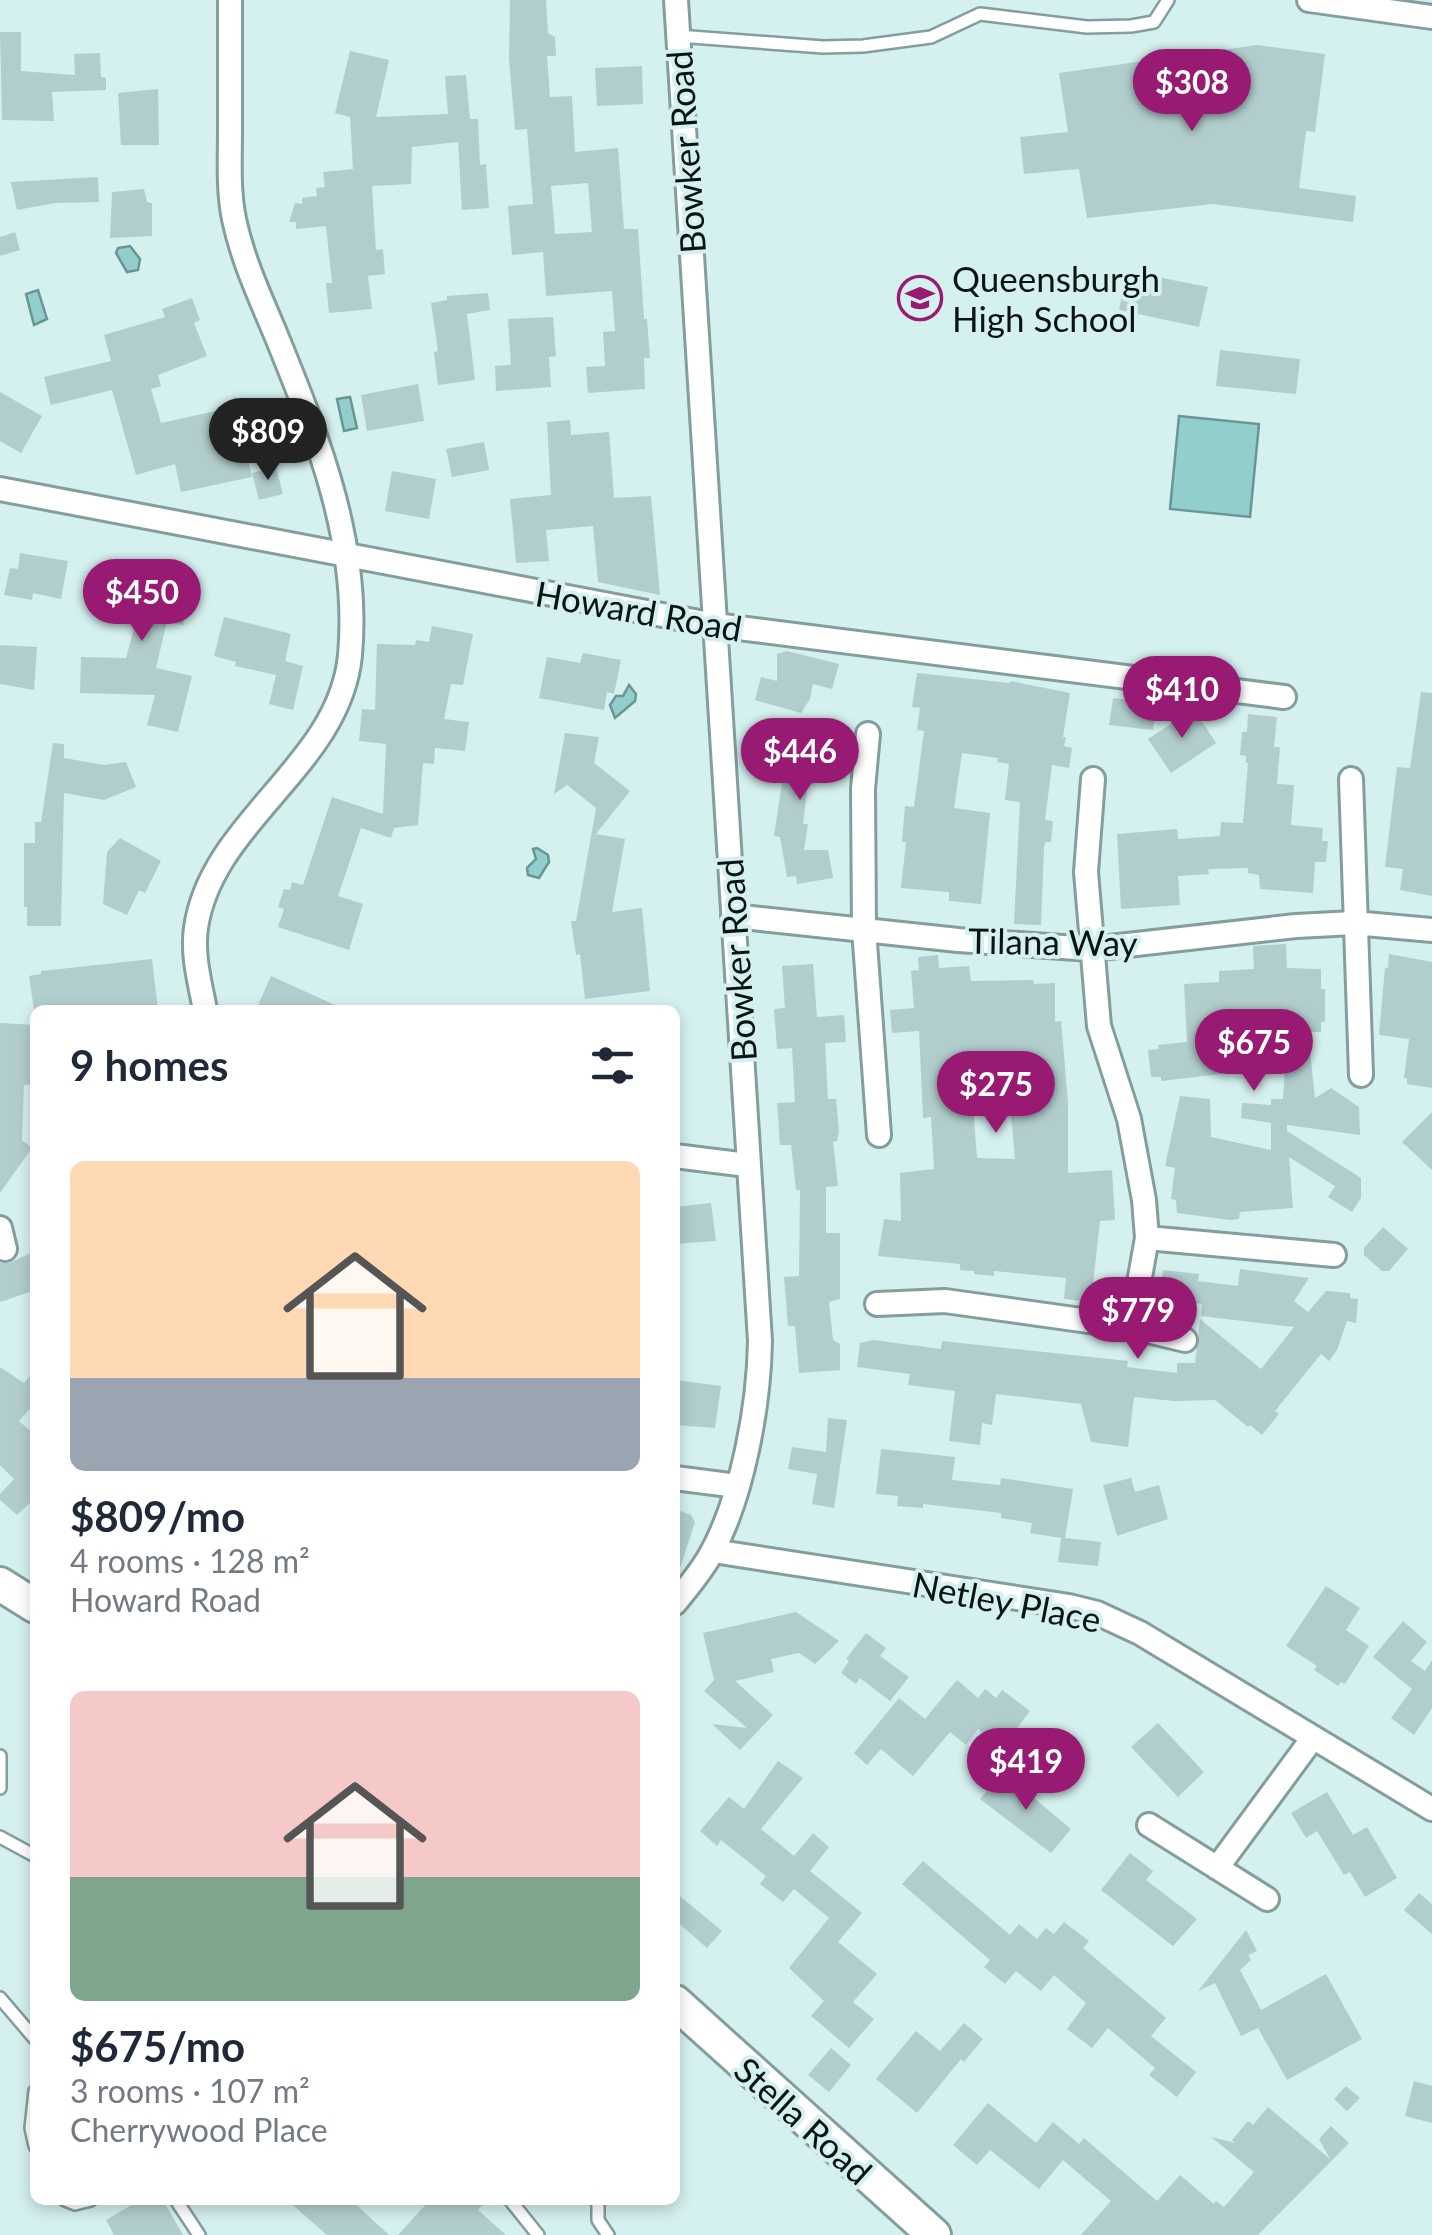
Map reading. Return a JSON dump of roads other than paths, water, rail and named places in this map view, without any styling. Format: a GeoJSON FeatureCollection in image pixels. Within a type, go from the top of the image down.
{"type":"FeatureCollection","features":[{"type":"Feature","properties":{"kind":"main road"},"geometry":{"type":"LineString","coordinates":[[0,1584],[30,1603]]}},
{"type":"Feature","properties":{"kind":"main road","name":"Stella Road"},"geometry":{"type":"LineString","coordinates":[[680,2006],[934,2235]]}},
{"type":"Feature","properties":{"kind":"street"},"geometry":{"type":"LineString","coordinates":[[203,1005],[195,950],[204,898],[237,841],[325,728],[342,693],[350,653],[348,557],[326,468],[246,262],[234,218],[230,181],[230,0]]}},
{"type":"Feature","properties":{"kind":"street","name":"Bowker Road"},"geometry":{"type":"LineString","coordinates":[[676,0],[759,1371],[737,1486],[713,1551],[680,1596]]}},
{"type":"Feature","properties":{"kind":"street"},"geometry":{"type":"LineString","coordinates":[[1310,0],[1424,10]]}},
{"type":"Feature","properties":{"kind":"street","name":"Howard Road"},"geometry":{"type":"LineString","coordinates":[[0,489],[714,625],[1284,696]]}},
{"type":"Feature","properties":{"kind":"street"},"geometry":{"type":"LineString","coordinates":[[868,734],[863,789],[864,930],[880,1134]]}},
{"type":"Feature","properties":{"kind":"street"},"geometry":{"type":"LineString","coordinates":[[1093,779],[1086,839],[1098,1026],[1129,1119],[1147,1238],[1130,1326]]}},
{"type":"Feature","properties":{"kind":"street"},"geometry":{"type":"LineString","coordinates":[[1352,780],[1361,1076]]}},
{"type":"Feature","properties":{"kind":"street","name":"Tilana Way"},"geometry":{"type":"LineString","coordinates":[[733,916],[1092,949],[1296,926],[1354,923],[1432,930]]}},
{"type":"Feature","properties":{"kind":"street"},"geometry":{"type":"LineString","coordinates":[[680,1157],[747,1165]]}},
{"type":"Feature","properties":{"kind":"street"},"geometry":{"type":"LineString","coordinates":[[1147,1238],[1334,1255]]}},
{"type":"Feature","properties":{"kind":"street"},"geometry":{"type":"LineString","coordinates":[[877,1304],[945,1301],[1130,1326],[1186,1340]]}},
{"type":"Feature","properties":{"kind":"street"},"geometry":{"type":"LineString","coordinates":[[680,1479],[737,1486]]}},
{"type":"Feature","properties":{"kind":"street","name":"Netley Place"},"geometry":{"type":"LineString","coordinates":[[713,1551],[1036,1600],[1097,1614],[1140,1633],[1432,1809]]}},
{"type":"Feature","properties":{"kind":"street"},"geometry":{"type":"LineString","coordinates":[[1217,1868],[1312,1739]]}},
{"type":"Feature","properties":{"kind":"street"},"geometry":{"type":"LineString","coordinates":[[1149,1825],[1267,1899]]}},
{"type":"Feature","properties":{"kind":"lane"},"geometry":{"type":"LineString","coordinates":[[678,36],[823,47],[864,46],[931,37],[980,14],[1048,24],[1131,26],[1154,22],[1168,0]]}},
{"type":"Feature","properties":{"kind":"lane"},"geometry":{"type":"LineString","coordinates":[[0,1756],[0,1788]]}},
{"type":"Feature","properties":{"kind":"lane"},"geometry":{"type":"LineString","coordinates":[[0,1837],[30,1853]]}},
{"type":"Feature","properties":{"kind":"lane"},"geometry":{"type":"LineString","coordinates":[[0,1998],[30,2032]]}},
{"type":"Feature","properties":{"kind":"lane"},"geometry":{"type":"LineString","coordinates":[[179,2205],[200,2235]]}},
{"type":"Feature","properties":{"kind":"lane"},"geometry":{"type":"LineString","coordinates":[[514,2205],[538,2235]]}},
{"type":"Feature","properties":{"kind":"lane"},"geometry":{"type":"LineString","coordinates":[[598,2205],[598,2220],[608,2235]]}},
{"type":"Feature","properties":{"kind":"water"},"geometry":{"type":"Polygon","coordinates":[[[130,246],[140,259],[138,270],[127,272],[116,253],[118,248],[130,246]]]}},
{"type":"Feature","properties":{"kind":"water"},"geometry":{"type":"Polygon","coordinates":[[[38,290],[47,319],[34,325],[26,294],[38,290]]]}},
{"type":"Feature","properties":{"kind":"water"},"geometry":{"type":"Polygon","coordinates":[[[350,397],[357,428],[344,431],[337,399],[350,397]]]}},
{"type":"Feature","properties":{"kind":"water"},"geometry":{"type":"Polygon","coordinates":[[[1179,416],[1259,424],[1250,517],[1170,509],[1179,416]]]}},
{"type":"Feature","properties":{"kind":"water"},"geometry":{"type":"Polygon","coordinates":[[[629,685],[636,694],[635,701],[615,718],[610,705],[616,696],[623,696],[629,685]]]}},
{"type":"Feature","properties":{"kind":"water"},"geometry":{"type":"Polygon","coordinates":[[[533,849],[548,855],[549,862],[539,878],[528,875],[527,868],[536,859],[533,849]]]}},
{"type":"Feature","properties":{"kind":"place","name":"Queensburgh High School"},"geometry":{"type":"Point","coordinates":[920,298]}}]}
